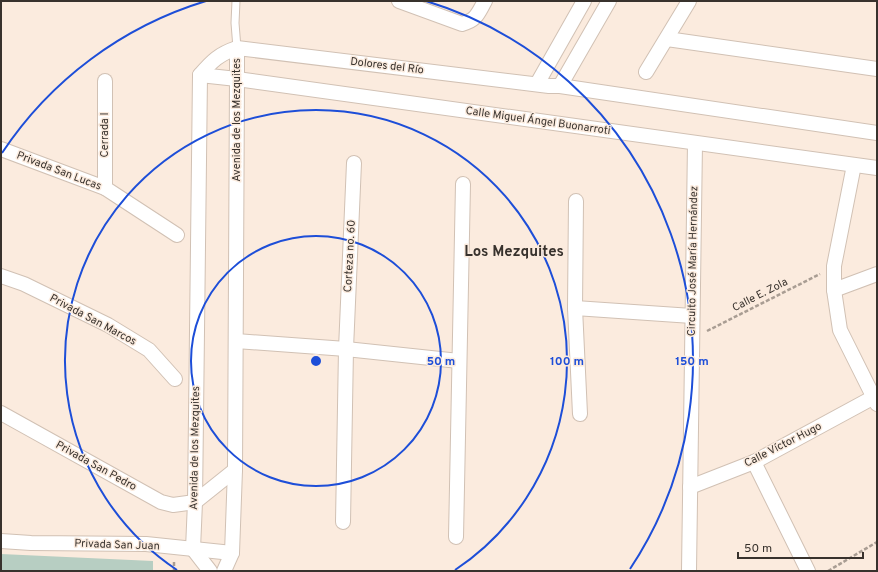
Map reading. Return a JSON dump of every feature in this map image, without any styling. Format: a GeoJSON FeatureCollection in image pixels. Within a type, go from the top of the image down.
{"type":"FeatureCollection","features":[{"type":"Feature","properties":{"kind":"street"},"geometry":{"type":"LineString","coordinates":[[398,1],[462,24],[471,22],[477,16],[485,1]]}},
{"type":"Feature","properties":{"kind":"street"},"geometry":{"type":"LineString","coordinates":[[537,84],[584,1]]}},
{"type":"Feature","properties":{"kind":"street"},"geometry":{"type":"LineString","coordinates":[[560,86],[609,1]]}},
{"type":"Feature","properties":{"kind":"street"},"geometry":{"type":"LineString","coordinates":[[646,72],[689,1]]}},
{"type":"Feature","properties":{"kind":"street"},"geometry":{"type":"LineString","coordinates":[[667,39],[877,70]]}},
{"type":"Feature","properties":{"kind":"street","name":"Avenida de los Mezquites"},"geometry":{"type":"LineString","coordinates":[[193,549],[195,502],[200,75],[224,52],[236,48],[235,470],[232,553],[224,571]]}},
{"type":"Feature","properties":{"kind":"street","name":"Dolores del Río"},"geometry":{"type":"LineString","coordinates":[[236,48],[549,86],[560,86],[877,133]]}},
{"type":"Feature","properties":{"kind":"street","name":"Calle Miguel Ángel Buonarroti"},"geometry":{"type":"LineString","coordinates":[[200,75],[877,168]]}},
{"type":"Feature","properties":{"kind":"street","name":"Cerrada I"},"geometry":{"type":"LineString","coordinates":[[105,81],[105,188]]}},
{"type":"Feature","properties":{"kind":"street","name":"Circuito José María Hernández"},"geometry":{"type":"LineString","coordinates":[[689,571],[695,143]]}},
{"type":"Feature","properties":{"kind":"street","name":"Privada San Lucas"},"geometry":{"type":"LineString","coordinates":[[1,149],[105,188],[176,234]]}},
{"type":"Feature","properties":{"kind":"street","name":"Corteza no. 60"},"geometry":{"type":"LineString","coordinates":[[343,522],[346,349],[354,163]]}},
{"type":"Feature","properties":{"kind":"street"},"geometry":{"type":"LineString","coordinates":[[854,165],[834,266],[834,290],[840,330],[875,400]]}},
{"type":"Feature","properties":{"kind":"street"},"geometry":{"type":"LineString","coordinates":[[456,538],[463,184]]}},
{"type":"Feature","properties":{"kind":"street"},"geometry":{"type":"LineString","coordinates":[[576,201],[575,308],[580,414]]}},
{"type":"Feature","properties":{"kind":"street"},"geometry":{"type":"LineString","coordinates":[[834,290],[877,274]]}},
{"type":"Feature","properties":{"kind":"street","name":"Privada San Marcos"},"geometry":{"type":"LineString","coordinates":[[1,276],[24,284],[108,325],[149,350],[175,380]]}},
{"type":"Feature","properties":{"kind":"street"},"geometry":{"type":"LineString","coordinates":[[575,308],[692,316]]}},
{"type":"Feature","properties":{"kind":"street"},"geometry":{"type":"LineString","coordinates":[[236,341],[346,349],[460,360]]}},
{"type":"Feature","properties":{"kind":"street","name":"Calle Víctor Hugo"},"geometry":{"type":"LineString","coordinates":[[690,487],[754,462],[875,400]]}},
{"type":"Feature","properties":{"kind":"street","name":"Privada San Pedro"},"geometry":{"type":"LineString","coordinates":[[1,412],[161,502],[173,505],[195,502]]}},
{"type":"Feature","properties":{"kind":"street"},"geometry":{"type":"LineString","coordinates":[[754,462],[808,571]]}},
{"type":"Feature","properties":{"kind":"street"},"geometry":{"type":"LineString","coordinates":[[195,502],[235,470]]}},
{"type":"Feature","properties":{"kind":"street","name":"Privada San Juan"},"geometry":{"type":"LineString","coordinates":[[1,541],[31,543],[146,544],[232,553]]}},
{"type":"Feature","properties":{"kind":"street"},"geometry":{"type":"LineString","coordinates":[[193,549],[210,571]]}},
{"type":"Feature","properties":{"kind":"lane"},"geometry":{"type":"LineString","coordinates":[[236,1],[234,23],[236,48]]}},
{"type":"Feature","properties":{"kind":"path","name":"Calle E. Zola"},"geometry":{"type":"LineString","coordinates":[[692,338],[834,266]]}},
{"type":"Feature","properties":{"kind":"path"},"geometry":{"type":"LineString","coordinates":[[828,571],[877,542]]}},
{"type":"Feature","properties":{"kind":"green space"},"geometry":{"type":"Polygon","coordinates":[[[1,554],[153,561],[153,571],[1,571],[1,554]]]}},
{"type":"Feature","properties":{"kind":"district","name":"Los Mezquites"},"geometry":{"type":"Point","coordinates":[514,252]}}]}
